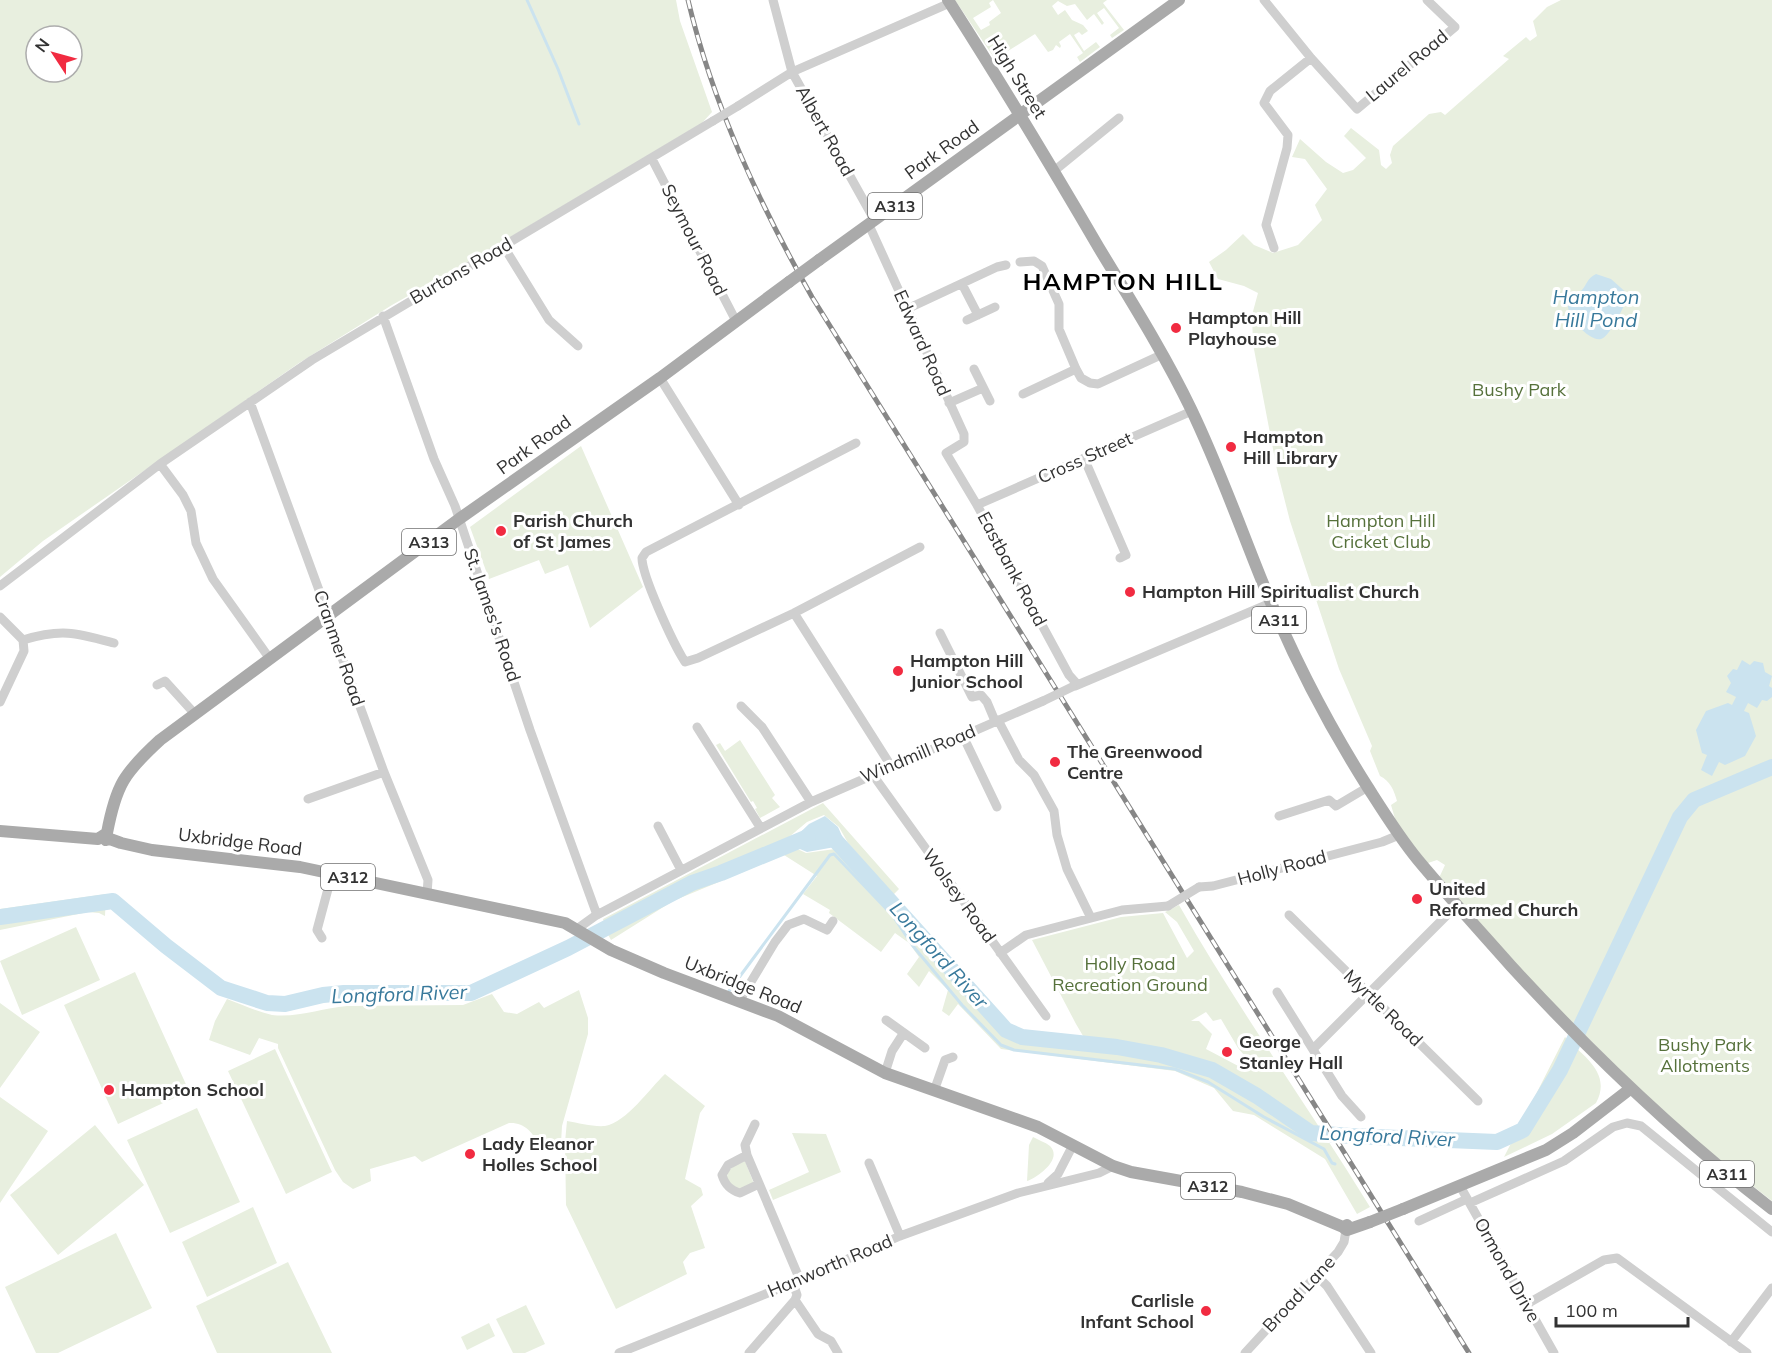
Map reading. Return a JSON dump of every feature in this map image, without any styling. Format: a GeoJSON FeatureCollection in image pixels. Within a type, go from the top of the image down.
{"type":"FeatureCollection","features":[{"type":"Feature","properties":{"kind":"main road","name":"A313"},"geometry":{"type":"LineString","coordinates":[[1020,116],[1179,0]]}},
{"type":"Feature","properties":{"kind":"main road","name":"High Street"},"geometry":{"type":"LineString","coordinates":[[949,2],[1054,171]]}},
{"type":"Feature","properties":{"kind":"main road","name":"Park Road"},"geometry":{"type":"LineString","coordinates":[[107,836],[113,801],[122,781],[135,763],[194,713],[459,519],[660,378],[1020,116]]}},
{"type":"Feature","properties":{"kind":"main road","name":"A311"},"geometry":{"type":"LineString","coordinates":[[1054,171],[1163,354],[1192,411],[1227,490],[1271,603],[1329,725],[1399,835],[1456,906],[1630,1089],[1683,1137],[1772,1209]]}},
{"type":"Feature","properties":{"kind":"main road","name":"Uxbridge Road"},"geometry":{"type":"LineString","coordinates":[[0,831],[75,838],[98,839],[107,836],[121,843],[152,850],[300,867],[565,923],[602,944],[664,973],[778,1016],[885,1073],[1038,1128],[1113,1166],[1131,1172],[1242,1192],[1288,1204],[1346,1228]]}},
{"type":"Feature","properties":{"kind":"main road"},"geometry":{"type":"LineString","coordinates":[[1346,1228],[1370,1222],[1535,1155],[1558,1143],[1608,1108],[1630,1089]]}},
{"type":"Feature","properties":{"kind":"street","name":"Albert Road"},"geometry":{"type":"LineString","coordinates":[[773,0],[792,72],[872,223]]}},
{"type":"Feature","properties":{"kind":"street","name":"Laurel Road"},"geometry":{"type":"LineString","coordinates":[[1264,0],[1311,58],[1357,109],[1455,27],[1427,0]]}},
{"type":"Feature","properties":{"kind":"street","name":"Burtons Road"},"geometry":{"type":"LineString","coordinates":[[0,586],[160,464],[312,360],[383,316],[652,159],[792,72],[949,2]]}},
{"type":"Feature","properties":{"kind":"street"},"geometry":{"type":"LineString","coordinates":[[1274,248],[1266,225],[1287,148],[1288,135],[1264,103],[1270,92],[1311,58]]}},
{"type":"Feature","properties":{"kind":"street"},"geometry":{"type":"LineString","coordinates":[[1054,171],[1119,118]]}},
{"type":"Feature","properties":{"kind":"street","name":"Seymour Road"},"geometry":{"type":"LineString","coordinates":[[652,159],[736,321]]}},
{"type":"Feature","properties":{"kind":"street","name":"Edward Road"},"geometry":{"type":"LineString","coordinates":[[872,223],[907,309],[964,434],[963,442],[946,453]]}},
{"type":"Feature","properties":{"kind":"street"},"geometry":{"type":"LineString","coordinates":[[504,247],[549,320],[578,346]]}},
{"type":"Feature","properties":{"kind":"street"},"geometry":{"type":"LineString","coordinates":[[1020,262],[1034,261],[1042,266],[1059,304],[1059,329],[1081,378],[1098,384],[1163,354]]}},
{"type":"Feature","properties":{"kind":"street"},"geometry":{"type":"LineString","coordinates":[[907,309],[997,267],[1006,265]]}},
{"type":"Feature","properties":{"kind":"street"},"geometry":{"type":"LineString","coordinates":[[962,284],[978,315]]}},
{"type":"Feature","properties":{"kind":"street"},"geometry":{"type":"LineString","coordinates":[[967,320],[994,307]]}},
{"type":"Feature","properties":{"kind":"street","name":"St. James's Road"},"geometry":{"type":"LineString","coordinates":[[383,316],[459,519],[530,730],[597,915]]}},
{"type":"Feature","properties":{"kind":"street"},"geometry":{"type":"LineString","coordinates":[[974,369],[990,401]]}},
{"type":"Feature","properties":{"kind":"street"},"geometry":{"type":"LineString","coordinates":[[1023,394],[1076,369]]}},
{"type":"Feature","properties":{"kind":"street"},"geometry":{"type":"LineString","coordinates":[[660,378],[739,505]]}},
{"type":"Feature","properties":{"kind":"street"},"geometry":{"type":"LineString","coordinates":[[949,403],[983,388]]}},
{"type":"Feature","properties":{"kind":"street","name":"Cranmer Road"},"geometry":{"type":"LineString","coordinates":[[250,402],[384,772],[428,880],[428,894]]}},
{"type":"Feature","properties":{"kind":"street","name":"Cross Street"},"geometry":{"type":"LineString","coordinates":[[977,505],[1192,411]]}},
{"type":"Feature","properties":{"kind":"street"},"geometry":{"type":"LineString","coordinates":[[856,443],[646,552],[642,558],[647,577],[679,652],[686,662],[794,613],[920,547]]}},
{"type":"Feature","properties":{"kind":"street","name":"Eastbank Road"},"geometry":{"type":"LineString","coordinates":[[946,453],[977,505],[1075,686]]}},
{"type":"Feature","properties":{"kind":"street"},"geometry":{"type":"LineString","coordinates":[[1084,458],[1126,555],[1120,558]]}},
{"type":"Feature","properties":{"kind":"street"},"geometry":{"type":"LineString","coordinates":[[160,464],[183,495],[191,511],[196,543],[213,579],[270,659]]}},
{"type":"Feature","properties":{"kind":"street","name":"Windmill Road"},"geometry":{"type":"LineString","coordinates":[[580,931],[597,915],[811,802],[1271,603]]}},
{"type":"Feature","properties":{"kind":"street"},"geometry":{"type":"LineString","coordinates":[[794,613],[891,766]]}},
{"type":"Feature","properties":{"kind":"street"},"geometry":{"type":"LineString","coordinates":[[0,617],[23,640],[24,651],[0,702]]}},
{"type":"Feature","properties":{"kind":"street"},"geometry":{"type":"LineString","coordinates":[[23,640],[44,634],[78,633],[114,643]]}},
{"type":"Feature","properties":{"kind":"street"},"geometry":{"type":"LineString","coordinates":[[940,633],[972,697],[981,695],[987,702],[1019,760],[1034,775],[1054,811],[1057,835],[1067,869],[1091,918],[1026,935],[1000,953]]}},
{"type":"Feature","properties":{"kind":"street"},"geometry":{"type":"LineString","coordinates":[[157,685],[165,681],[194,713]]}},
{"type":"Feature","properties":{"kind":"street"},"geometry":{"type":"LineString","coordinates":[[741,706],[762,727],[811,802]]}},
{"type":"Feature","properties":{"kind":"street"},"geometry":{"type":"LineString","coordinates":[[698,727],[760,827]]}},
{"type":"Feature","properties":{"kind":"street"},"geometry":{"type":"LineString","coordinates":[[963,736],[997,807]]}},
{"type":"Feature","properties":{"kind":"street"},"geometry":{"type":"LineString","coordinates":[[308,799],[384,772]]}},
{"type":"Feature","properties":{"kind":"street","name":"Wolsey Road"},"geometry":{"type":"LineString","coordinates":[[873,774],[1046,1016]]}},
{"type":"Feature","properties":{"kind":"street"},"geometry":{"type":"LineString","coordinates":[[1279,816],[1329,800],[1336,806],[1368,787]]}},
{"type":"Feature","properties":{"kind":"street"},"geometry":{"type":"LineString","coordinates":[[658,826],[681,870]]}},
{"type":"Feature","properties":{"kind":"street","name":"Holly Road"},"geometry":{"type":"LineString","coordinates":[[1091,918],[1122,910],[1168,906],[1199,886],[1213,886],[1382,842],[1399,835]]}},
{"type":"Feature","properties":{"kind":"street"},"geometry":{"type":"LineString","coordinates":[[322,938],[317,930],[332,874]]}},
{"type":"Feature","properties":{"kind":"street"},"geometry":{"type":"LineString","coordinates":[[1313,1049],[1456,906]]}},
{"type":"Feature","properties":{"kind":"street","name":"Myrtle Road"},"geometry":{"type":"LineString","coordinates":[[1289,915],[1478,1101]]}},
{"type":"Feature","properties":{"kind":"street"},"geometry":{"type":"LineString","coordinates":[[740,1000],[788,925],[804,919],[827,930],[833,921]]}},
{"type":"Feature","properties":{"kind":"street"},"geometry":{"type":"LineString","coordinates":[[1277,992],[1342,1096],[1361,1117]]}},
{"type":"Feature","properties":{"kind":"street"},"geometry":{"type":"LineString","coordinates":[[886,1020],[903,1034],[925,1047]]}},
{"type":"Feature","properties":{"kind":"street"},"geometry":{"type":"LineString","coordinates":[[885,1073],[892,1052],[903,1034]]}},
{"type":"Feature","properties":{"kind":"street"},"geometry":{"type":"LineString","coordinates":[[934,1091],[946,1057]]}},
{"type":"Feature","properties":{"kind":"street"},"geometry":{"type":"LineString","coordinates":[[1419,1221],[1564,1161],[1612,1127],[1627,1123],[1641,1126],[1772,1232]]}},
{"type":"Feature","properties":{"kind":"street"},"geometry":{"type":"LineString","coordinates":[[749,1353],[797,1295],[797,1281],[747,1155],[745,1145],[755,1124]]}},
{"type":"Feature","properties":{"kind":"street","name":"Hanworth Road"},"geometry":{"type":"LineString","coordinates":[[1043,1185],[1058,1174],[1073,1145]]}},
{"type":"Feature","properties":{"kind":"street"},"geometry":{"type":"LineString","coordinates":[[747,1155],[728,1165],[722,1175],[724,1184],[740,1193],[759,1184]]}},
{"type":"Feature","properties":{"kind":"street"},"geometry":{"type":"LineString","coordinates":[[869,1163],[900,1236]]}},
{"type":"Feature","properties":{"kind":"street","name":"Hanworth Road"},"geometry":{"type":"LineString","coordinates":[[619,1353],[797,1281],[900,1236],[1043,1185],[1099,1173],[1113,1166]]}},
{"type":"Feature","properties":{"kind":"street","name":"Ormond Drive"},"geometry":{"type":"LineString","coordinates":[[1460,1186],[1554,1353]]}},
{"type":"Feature","properties":{"kind":"street","name":"Broad Lane"},"geometry":{"type":"LineString","coordinates":[[1245,1353],[1338,1252],[1344,1242],[1346,1228]]}},
{"type":"Feature","properties":{"kind":"street"},"geometry":{"type":"LineString","coordinates":[[1526,1305],[1604,1260],[1617,1258],[1747,1353]]}},
{"type":"Feature","properties":{"kind":"street"},"geometry":{"type":"LineString","coordinates":[[1316,1275],[1327,1286],[1371,1353]]}},
{"type":"Feature","properties":{"kind":"street"},"geometry":{"type":"LineString","coordinates":[[1731,1342],[1772,1288]]}},
{"type":"Feature","properties":{"kind":"street"},"geometry":{"type":"LineString","coordinates":[[795,1300],[818,1334],[831,1341],[838,1353]]}},
{"type":"Feature","properties":{"kind":"green space"},"geometry":{"type":"Polygon","coordinates":[[[0,0],[676,0],[680,21],[712,112],[702,123],[392,305],[299,363],[43,541],[0,577],[0,0]]]}},
{"type":"Feature","properties":{"kind":"green space"},"geometry":{"type":"Polygon","coordinates":[[[955,0],[993,0],[1107,0],[1103,3],[1124,30],[1112,38],[1110,35],[1119,28],[1104,8],[1097,13],[1104,23],[1102,25],[1094,14],[1087,20],[1075,4],[1067,6],[1058,1],[1052,6],[1058,15],[1065,10],[1072,20],[1083,25],[1088,31],[1082,35],[1079,32],[1074,35],[1084,51],[1096,42],[1100,47],[1080,62],[1077,57],[1083,53],[1070,34],[1059,42],[1060,48],[1056,45],[1048,52],[1035,34],[995,59],[955,0]],[[993,0],[989,3],[991,7],[973,18],[981,30],[990,25],[989,22],[1001,13],[993,0]]]}},
{"type":"Feature","properties":{"kind":"green space","name":"Bushy Park"},"geometry":{"type":"Polygon","coordinates":[[[1561,0],[1772,0],[1772,1201],[1702,1146],[1630,1080],[1570,1020],[1565,1018],[1439,878],[1445,865],[1437,860],[1425,864],[1396,822],[1391,805],[1397,801],[1389,783],[1380,776],[1370,751],[1372,746],[1339,669],[1290,521],[1277,470],[1253,344],[1252,315],[1258,293],[1244,286],[1218,279],[1209,262],[1243,234],[1254,245],[1273,253],[1298,245],[1322,220],[1315,205],[1327,189],[1305,159],[1292,157],[1300,139],[1326,162],[1343,173],[1353,170],[1366,158],[1344,136],[1351,128],[1379,150],[1381,165],[1386,169],[1392,163],[1390,155],[1393,146],[1429,114],[1441,112],[1445,115],[1509,59],[1503,56],[1526,37],[1530,41],[1537,36],[1533,21],[1547,7],[1561,0]]]}},
{"type":"Feature","properties":{"kind":"green space"},"geometry":{"type":"Polygon","coordinates":[[[581,446],[643,587],[590,628],[568,565],[545,574],[539,560],[489,579],[470,527],[581,446]]]}},
{"type":"Feature","properties":{"kind":"green space"},"geometry":{"type":"Polygon","coordinates":[[[740,740],[775,795],[772,798],[780,807],[760,818],[753,801],[751,802],[716,745],[720,743],[725,751],[740,740]]]}},
{"type":"Feature","properties":{"kind":"green space"},"geometry":{"type":"Polygon","coordinates":[[[823,803],[899,889],[893,895],[848,843],[839,827],[824,815],[807,822],[789,837],[689,881],[605,925],[603,919],[823,803]]]}},
{"type":"Feature","properties":{"kind":"green space","name":"Holly Road Recreation Ground"},"geometry":{"type":"Polygon","coordinates":[[[789,845],[806,853],[835,849],[852,854],[900,915],[912,921],[919,938],[982,1009],[993,1012],[994,1021],[1014,1040],[1089,1046],[1032,940],[1121,917],[1163,913],[1187,958],[1194,951],[1177,922],[1165,912],[1179,905],[1225,982],[1370,1207],[1357,1214],[1325,1159],[1254,1115],[1233,1111],[1214,1088],[1175,1071],[1001,1049],[958,1004],[949,1016],[942,1011],[948,990],[929,971],[919,987],[907,974],[919,957],[909,943],[895,933],[881,952],[829,913],[830,910],[803,894],[817,876],[784,855],[673,901],[611,940],[606,931],[693,886],[789,845]],[[1206,1012],[1191,1021],[1199,1021],[1212,1034],[1206,1049],[1242,1068],[1249,1061],[1238,1048],[1221,1019],[1213,1021],[1206,1012]]]}},
{"type":"Feature","properties":{"kind":"green space"},"geometry":{"type":"Polygon","coordinates":[[[106,894],[105,916],[88,912],[0,930],[0,909],[106,894]]]}},
{"type":"Feature","properties":{"kind":"green space"},"geometry":{"type":"Polygon","coordinates":[[[76,927],[100,980],[22,1015],[0,961],[76,927]]]}},
{"type":"Feature","properties":{"kind":"green space"},"geometry":{"type":"Polygon","coordinates":[[[135,972],[189,1091],[118,1124],[64,1005],[135,972]]]}},
{"type":"Feature","properties":{"kind":"green space"},"geometry":{"type":"Polygon","coordinates":[[[579,990],[588,1018],[588,1034],[562,1126],[561,1143],[539,1146],[528,1129],[519,1124],[509,1123],[422,1162],[415,1156],[370,1169],[371,1181],[353,1189],[343,1182],[335,1170],[278,1044],[259,1038],[250,1055],[209,1040],[215,1021],[227,999],[261,1012],[282,1016],[347,1006],[463,1005],[492,994],[504,1012],[517,1014],[539,1002],[544,1008],[579,990]]]}},
{"type":"Feature","properties":{"kind":"green space"},"geometry":{"type":"Polygon","coordinates":[[[0,1003],[40,1032],[0,1088],[0,1003]]]}},
{"type":"Feature","properties":{"kind":"green space"},"geometry":{"type":"Polygon","coordinates":[[[1565,1037],[1594,1066],[1598,1074],[1601,1083],[1596,1103],[1552,1134],[1504,1157],[1565,1037]]]}},
{"type":"Feature","properties":{"kind":"green space"},"geometry":{"type":"Polygon","coordinates":[[[275,1049],[332,1172],[286,1194],[228,1071],[275,1049]]]}},
{"type":"Feature","properties":{"kind":"green space"},"geometry":{"type":"Polygon","coordinates":[[[665,1074],[705,1106],[700,1113],[685,1179],[701,1188],[703,1195],[691,1206],[705,1248],[690,1253],[683,1262],[687,1274],[616,1309],[566,1205],[567,1121],[600,1126],[613,1123],[629,1112],[665,1074]]]}},
{"type":"Feature","properties":{"kind":"green space"},"geometry":{"type":"Polygon","coordinates":[[[0,1097],[48,1131],[0,1203],[0,1097]]]}},
{"type":"Feature","properties":{"kind":"green space"},"geometry":{"type":"Polygon","coordinates":[[[197,1108],[240,1202],[170,1233],[127,1140],[197,1108]]]}},
{"type":"Feature","properties":{"kind":"green space"},"geometry":{"type":"Polygon","coordinates":[[[95,1125],[144,1185],[58,1255],[10,1195],[95,1125]]]}},
{"type":"Feature","properties":{"kind":"green space"},"geometry":{"type":"Polygon","coordinates":[[[792,1133],[826,1134],[841,1172],[773,1200],[769,1190],[809,1172],[792,1133]]]}},
{"type":"Feature","properties":{"kind":"green space"},"geometry":{"type":"Polygon","coordinates":[[[1033,1137],[1050,1146],[1053,1156],[1043,1172],[1027,1181],[1029,1145],[1033,1137]]]}},
{"type":"Feature","properties":{"kind":"green space"},"geometry":{"type":"Polygon","coordinates":[[[745,1161],[754,1184],[739,1190],[727,1182],[727,1177],[732,1168],[745,1161]]]}},
{"type":"Feature","properties":{"kind":"green space"},"geometry":{"type":"Polygon","coordinates":[[[253,1207],[277,1263],[207,1297],[182,1242],[253,1207]]]}},
{"type":"Feature","properties":{"kind":"green space"},"geometry":{"type":"Polygon","coordinates":[[[116,1233],[152,1308],[58,1353],[36,1353],[5,1287],[116,1233]]]}},
{"type":"Feature","properties":{"kind":"green space"},"geometry":{"type":"Polygon","coordinates":[[[288,1262],[332,1353],[217,1353],[196,1306],[288,1262]]]}},
{"type":"Feature","properties":{"kind":"green space"},"geometry":{"type":"Polygon","coordinates":[[[526,1305],[545,1344],[525,1353],[513,1353],[496,1319],[526,1305]]]}},
{"type":"Feature","properties":{"kind":"green space"},"geometry":{"type":"Polygon","coordinates":[[[489,1323],[495,1336],[467,1350],[461,1337],[489,1323]]]}},
{"type":"Feature","properties":{"kind":"water","name":"Hampton Hill Pond"},"geometry":{"type":"Polygon","coordinates":[[[1596,274],[1611,279],[1629,295],[1613,327],[1601,339],[1590,336],[1579,327],[1568,309],[1570,299],[1581,291],[1596,274]]]}},
{"type":"Feature","properties":{"kind":"water"},"geometry":{"type":"Polygon","coordinates":[[[1742,660],[1750,665],[1754,661],[1763,663],[1765,672],[1772,676],[1769,686],[1772,688],[1772,697],[1767,701],[1762,700],[1757,708],[1748,703],[1744,711],[1749,713],[1756,736],[1745,756],[1725,765],[1719,762],[1712,776],[1701,770],[1707,755],[1702,753],[1696,730],[1706,711],[1728,703],[1732,705],[1736,697],[1726,692],[1731,683],[1727,676],[1733,669],[1737,670],[1742,660]]]}},
{"type":"Feature","properties":{"kind":"water"},"geometry":{"type":"Polygon","coordinates":[[[825,816],[838,827],[850,854],[835,847],[807,852],[788,844],[809,824],[825,816]]]}},
{"type":"Feature","properties":{"kind":"waterway"},"geometry":{"type":"LineString","coordinates":[[527,0],[558,69],[579,124]]}},
{"type":"Feature","properties":{"kind":"waterway","name":"Longford River"},"geometry":{"type":"LineString","coordinates":[[835,840],[1006,1030],[1022,1037],[1117,1047],[1161,1055],[1212,1070],[1257,1096],[1311,1133],[1497,1142],[1523,1130],[1560,1070],[1680,817],[1694,800],[1772,767]]}},
{"type":"Feature","properties":{"kind":"waterway","name":"Longford River"},"geometry":{"type":"LineString","coordinates":[[0,917],[113,901],[221,988],[267,1003],[285,1004],[323,995],[344,993],[471,993],[568,948],[692,883],[808,837]]}},
{"type":"Feature","properties":{"kind":"waterway"},"geometry":{"type":"LineString","coordinates":[[729,991],[830,855],[834,854],[893,916],[913,946],[962,1005],[1001,1045],[1014,1050],[1175,1069],[1208,1082],[1264,1117],[1324,1149],[1332,1163],[1335,1164]]}},
{"type":"Feature","properties":{"kind":"railway"},"geometry":{"type":"LineString","coordinates":[[688,0],[698,39],[724,115],[756,189],[812,297],[1469,1353]]}},
{"type":"Feature","properties":{"kind":"place","name":"Hampton Hill Playhouse"},"geometry":{"type":"Point","coordinates":[1176,328]}},
{"type":"Feature","properties":{"kind":"place","name":"Hampton Hill Library"},"geometry":{"type":"Point","coordinates":[1231,447]}},
{"type":"Feature","properties":{"kind":"place","name":"Parish Church of St James"},"geometry":{"type":"Point","coordinates":[501,531]}},
{"type":"Feature","properties":{"kind":"place","name":"Hampton Hill Spiritualist Church"},"geometry":{"type":"Point","coordinates":[1130,592]}},
{"type":"Feature","properties":{"kind":"place","name":"Hampton Hill Junior School"},"geometry":{"type":"Point","coordinates":[898,671]}},
{"type":"Feature","properties":{"kind":"place","name":"The Greenwood Centre"},"geometry":{"type":"Point","coordinates":[1055,762]}},
{"type":"Feature","properties":{"kind":"place","name":"United Reformed Church"},"geometry":{"type":"Point","coordinates":[1417,899]}},
{"type":"Feature","properties":{"kind":"place","name":"George Stanley Hall"},"geometry":{"type":"Point","coordinates":[1227,1052]}},
{"type":"Feature","properties":{"kind":"place","name":"Hampton School"},"geometry":{"type":"Point","coordinates":[109,1090]}},
{"type":"Feature","properties":{"kind":"place","name":"Lady Eleanor Holles School"},"geometry":{"type":"Point","coordinates":[470,1154]}},
{"type":"Feature","properties":{"kind":"place","name":"Carlisle Infant School"},"geometry":{"type":"Point","coordinates":[1206,1311]}},
{"type":"Feature","properties":{"kind":"district","name":"HAMPTON HILL"},"geometry":{"type":"Point","coordinates":[1123,282]}},
{"type":"Feature","properties":{"kind":"park label","name":"Hampton Hill Cricket Club"},"geometry":{"type":"Point","coordinates":[1381,531]}},
{"type":"Feature","properties":{"kind":"park label","name":"Bushy Park Allotments"},"geometry":{"type":"Point","coordinates":[1705,1055]}}]}
